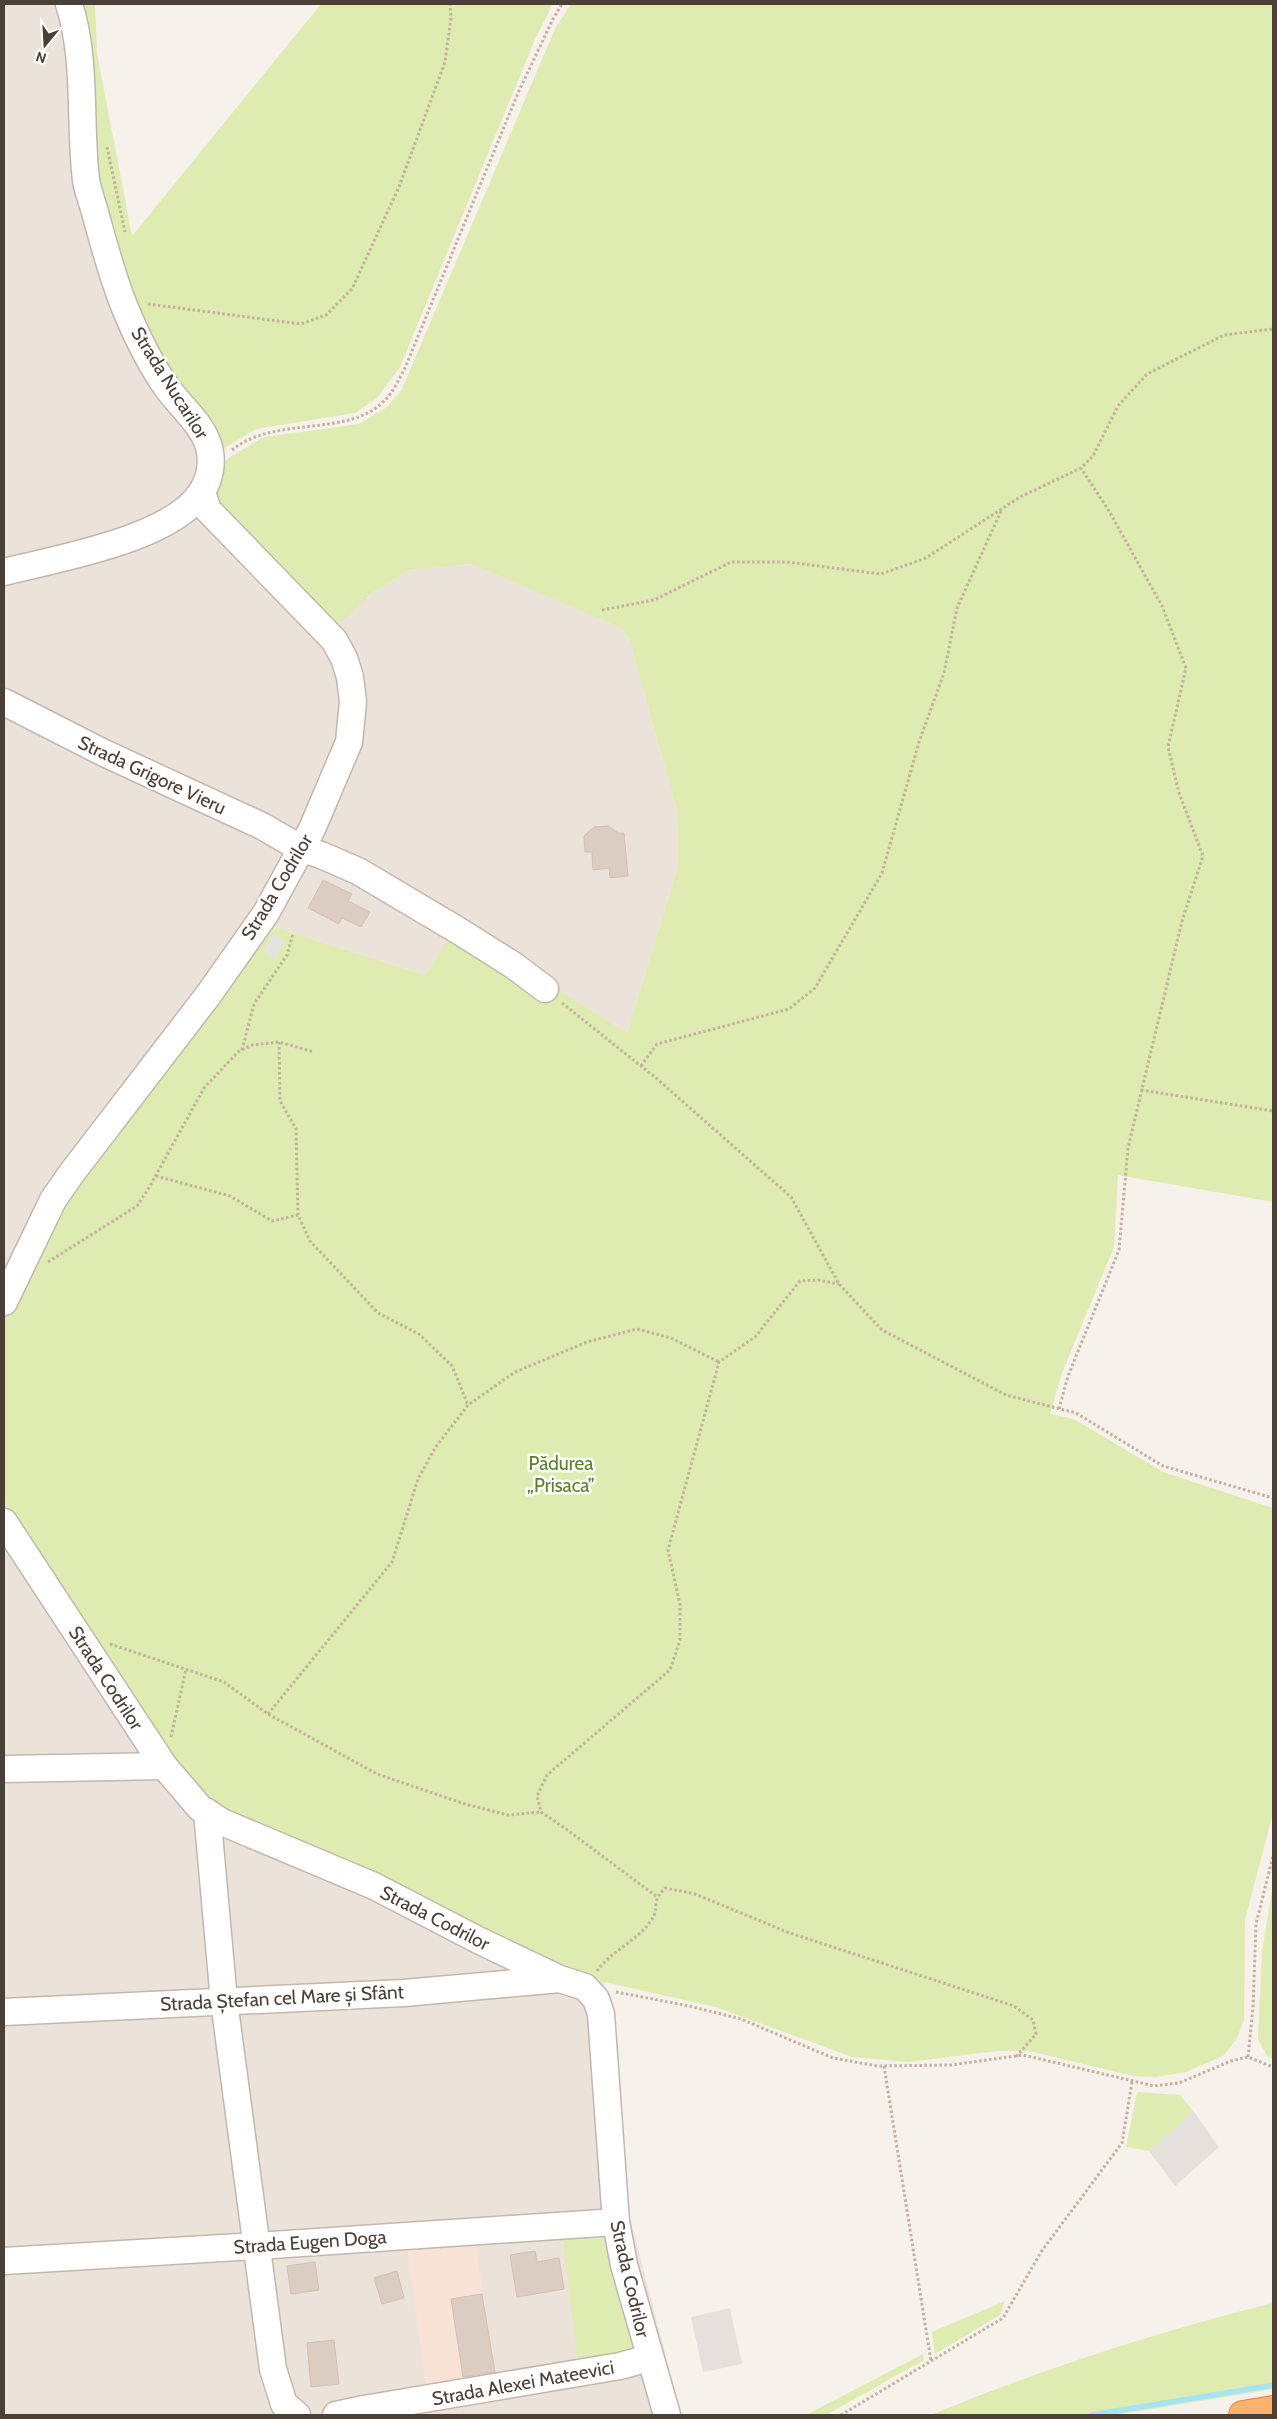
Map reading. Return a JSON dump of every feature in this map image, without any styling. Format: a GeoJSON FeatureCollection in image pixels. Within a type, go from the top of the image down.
{"type":"FeatureCollection","features":[{"type":"Feature","properties":{"kind":"highway"},"geometry":{"type":"LineString","coordinates":[[1243,2415],[1273,2410]]}},
{"type":"Feature","properties":{"kind":"street","name":"Strada Nucarilor"},"geometry":{"type":"LineString","coordinates":[[4,572],[118,544],[187,509],[202,492],[209,477],[209,447],[198,426],[168,389],[141,345],[122,301],[100,232],[86,181],[78,50],[69,4]]}},
{"type":"Feature","properties":{"kind":"street","name":"Strada Codrilor"},"geometry":{"type":"LineString","coordinates":[[4,1302],[58,1194],[208,994],[266,913],[312,828],[349,742],[352,702],[350,677],[344,658],[334,640],[208,510],[202,492]]}},
{"type":"Feature","properties":{"kind":"street","name":"Strada Grigore Vieru"},"geometry":{"type":"LineString","coordinates":[[5,709],[262,826],[300,848],[358,871],[513,965],[545,989]]}},
{"type":"Feature","properties":{"kind":"street","name":"Strada Codrilor"},"geometry":{"type":"LineString","coordinates":[[4,1522],[11,1544],[76,1632],[164,1766],[200,1808],[222,1822],[374,1886],[480,1941],[560,1979],[585,1986],[596,1999],[601,2014],[616,2222],[624,2264],[649,2358],[667,2415]]}},
{"type":"Feature","properties":{"kind":"street"},"geometry":{"type":"LineString","coordinates":[[4,1769],[164,1766]]}},
{"type":"Feature","properties":{"kind":"street"},"geometry":{"type":"LineString","coordinates":[[207,1812],[224,2002],[273,2369],[284,2404],[297,2415]]}},
{"type":"Feature","properties":{"kind":"street","name":"Strada Ștefan cel Mare și Sfânt"},"geometry":{"type":"LineString","coordinates":[[4,2012],[404,1993],[560,1979]]}},
{"type":"Feature","properties":{"kind":"street","name":"Strada Eugen Doga"},"geometry":{"type":"LineString","coordinates":[[4,2261],[616,2222]]}},
{"type":"Feature","properties":{"kind":"street","name":"Strada Alexei Mateevici"},"geometry":{"type":"LineString","coordinates":[[336,2415],[454,2405],[649,2358]]}},
{"type":"Feature","properties":{"kind":"path"},"geometry":{"type":"LineString","coordinates":[[148,313],[145,304],[301,324],[326,315],[352,289],[399,187],[445,62],[451,18],[450,4]]}},
{"type":"Feature","properties":{"kind":"path"},"geometry":{"type":"LineString","coordinates":[[210,467],[238,445],[264,433],[359,418],[384,401],[405,368],[518,93],[552,19],[562,4]]}},
{"type":"Feature","properties":{"kind":"path"},"geometry":{"type":"LineString","coordinates":[[106,137],[126,237]]}},
{"type":"Feature","properties":{"kind":"path"},"geometry":{"type":"LineString","coordinates":[[602,610],[654,600],[731,562],[787,562],[881,574],[926,558],[1020,497],[1081,468],[1093,456],[1118,406],[1148,374],[1224,335],[1273,329]]}},
{"type":"Feature","properties":{"kind":"path"},"geometry":{"type":"LineString","coordinates":[[1059,1409],[1068,1376],[1118,1250],[1128,1148],[1182,921],[1202,856],[1179,793],[1168,747],[1186,668],[1162,606],[1109,511],[1081,468]]}},
{"type":"Feature","properties":{"kind":"path"},"geometry":{"type":"LineString","coordinates":[[641,1066],[656,1044],[789,1008],[814,988],[882,873],[919,742],[944,673],[957,608],[1002,509]]}},
{"type":"Feature","properties":{"kind":"path"},"geometry":{"type":"LineString","coordinates":[[242,1050],[254,1004],[287,954],[293,934]]}},
{"type":"Feature","properties":{"kind":"path"},"geometry":{"type":"LineString","coordinates":[[545,989],[641,1066],[792,1197],[839,1284],[882,1330],[1006,1395],[1076,1413],[1163,1466],[1273,1498]]}},
{"type":"Feature","properties":{"kind":"path"},"geometry":{"type":"LineString","coordinates":[[279,1042],[280,1102],[296,1129],[298,1215],[310,1240],[378,1313],[419,1334],[452,1366],[468,1405]]}},
{"type":"Feature","properties":{"kind":"path"},"geometry":{"type":"LineString","coordinates":[[45,1265],[137,1206],[156,1176],[204,1088],[242,1050],[252,1045],[279,1042],[314,1052]]}},
{"type":"Feature","properties":{"kind":"path"},"geometry":{"type":"LineString","coordinates":[[1141,1090],[1273,1111]]}},
{"type":"Feature","properties":{"kind":"path"},"geometry":{"type":"LineString","coordinates":[[156,1176],[230,1196],[272,1221],[298,1215]]}},
{"type":"Feature","properties":{"kind":"path"},"geometry":{"type":"LineString","coordinates":[[541,1812],[537,1796],[547,1775],[670,1670],[680,1640],[680,1605],[668,1550],[719,1362],[755,1337],[800,1281],[818,1280],[839,1284]]}},
{"type":"Feature","properties":{"kind":"path"},"geometry":{"type":"LineString","coordinates":[[268,1714],[392,1562],[418,1479],[435,1448],[468,1405],[515,1372],[588,1342],[637,1329],[671,1338],[719,1362]]}},
{"type":"Feature","properties":{"kind":"path"},"geometry":{"type":"LineString","coordinates":[[76,1632],[224,1682],[268,1714],[377,1774],[465,1804],[508,1815],[541,1812],[566,1828],[656,1896]]}},
{"type":"Feature","properties":{"kind":"path"},"geometry":{"type":"LineString","coordinates":[[164,1766],[186,1669]]}},
{"type":"Feature","properties":{"kind":"path"},"geometry":{"type":"LineString","coordinates":[[1248,2057],[1254,2008],[1256,1924],[1273,1856]]}},
{"type":"Feature","properties":{"kind":"path"},"geometry":{"type":"LineString","coordinates":[[1016,2056],[1036,2034],[1033,2020],[1014,2006],[787,1932],[695,1894],[665,1888],[656,1896],[653,1918],[629,1943],[600,1966],[585,1986],[689,2006],[741,2019],[833,2058],[884,2066],[951,2065],[1016,2056],[1023,2055],[1154,2086],[1179,2082],[1231,2061],[1248,2057],[1273,2066]]}},
{"type":"Feature","properties":{"kind":"path"},"geometry":{"type":"LineString","coordinates":[[884,2066],[931,2361]]}},
{"type":"Feature","properties":{"kind":"path"},"geometry":{"type":"LineString","coordinates":[[841,2415],[1003,2318],[1042,2252],[1122,2143],[1132,2082]]}},
{"type":"Feature","properties":{"kind":"shaded area"},"geometry":{"type":"Polygon","coordinates":[[[4,4],[75,4],[93,184],[218,452],[212,500],[367,599],[372,593],[409,570],[473,564],[619,627],[629,638],[677,811],[678,866],[627,1033],[555,989],[546,999],[448,941],[425,975],[274,927],[57,1210],[4,1317],[4,4]]]}},
{"type":"Feature","properties":{"kind":"shaded area"},"geometry":{"type":"Polygon","coordinates":[[[273,934],[285,941],[275,959],[263,951],[273,934]]]}},
{"type":"Feature","properties":{"kind":"shaded area"},"geometry":{"type":"Polygon","coordinates":[[[4,1500],[186,1779],[262,1827],[604,1982],[625,2198],[681,2415],[4,2415],[4,1500]]]}},
{"type":"Feature","properties":{"kind":"shaded area"},"geometry":{"type":"Polygon","coordinates":[[[1193,2111],[1219,2147],[1175,2186],[1149,2151],[1193,2111]]]}},
{"type":"Feature","properties":{"kind":"shaded area"},"geometry":{"type":"Polygon","coordinates":[[[475,2241],[496,2377],[426,2387],[407,2249],[475,2241]]]}},
{"type":"Feature","properties":{"kind":"shaded area"},"geometry":{"type":"Polygon","coordinates":[[[730,2308],[742,2364],[703,2372],[691,2317],[730,2308]]]}},
{"type":"Feature","properties":{"kind":"green space"},"geometry":{"type":"Polygon","coordinates":[[[75,4],[95,4],[97,53],[132,236],[321,4],[553,4],[536,37],[400,367],[377,398],[355,413],[256,429],[218,452],[135,322],[93,184],[75,4]]]}},
{"type":"Feature","properties":{"kind":"green space","name":"Pădurea „Prisaca”"},"geometry":{"type":"Polygon","coordinates":[[[571,4],[1273,4],[1273,1202],[1118,1175],[1114,1247],[1062,1373],[1050,1414],[1074,1419],[1163,1472],[1273,1508],[1273,1813],[1245,1920],[1244,2020],[1236,2040],[1223,2056],[1186,2072],[1156,2077],[1133,2076],[1029,2051],[998,2051],[908,2062],[852,2057],[716,2007],[604,1982],[206,1803],[186,1779],[4,1500],[4,1317],[57,1210],[274,927],[425,975],[448,940],[546,999],[555,988],[627,1033],[678,866],[677,811],[629,638],[619,627],[472,564],[409,570],[372,593],[341,622],[324,622],[212,500],[216,471],[230,457],[264,437],[359,424],[387,407],[402,389],[555,29],[571,4]]]}},
{"type":"Feature","properties":{"kind":"green space"},"geometry":{"type":"Polygon","coordinates":[[[1273,1885],[1273,2059],[1268,2057],[1258,2040],[1262,1951],[1273,1885]]]}},
{"type":"Feature","properties":{"kind":"green space"},"geometry":{"type":"Polygon","coordinates":[[[1137,2092],[1180,2095],[1193,2111],[1149,2151],[1126,2147],[1137,2092]]]}},
{"type":"Feature","properties":{"kind":"green space"},"geometry":{"type":"Polygon","coordinates":[[[603,2239],[614,2253],[635,2340],[625,2356],[578,2364],[563,2240],[603,2239]]]}},
{"type":"Feature","properties":{"kind":"green space"},"geometry":{"type":"Polygon","coordinates":[[[1005,2301],[1000,2315],[935,2354],[932,2332],[1005,2301]]]}},
{"type":"Feature","properties":{"kind":"green space"},"geometry":{"type":"Polygon","coordinates":[[[1273,2303],[1273,2389],[1116,2415],[931,2415],[1057,2367],[1186,2326],[1273,2303]]]}},
{"type":"Feature","properties":{"kind":"green space"},"geometry":{"type":"Polygon","coordinates":[[[923,2354],[924,2360],[826,2415],[806,2415],[923,2354]]]}},
{"type":"Feature","properties":{"kind":"building"},"geometry":{"type":"Polygon","coordinates":[[[608,826],[618,833],[624,833],[628,876],[610,878],[609,868],[593,870],[592,852],[585,852],[584,836],[594,827],[608,826]]]}},
{"type":"Feature","properties":{"kind":"building"},"geometry":{"type":"Polygon","coordinates":[[[323,880],[352,894],[348,901],[370,912],[361,927],[342,918],[339,924],[308,908],[323,880]]]}},
{"type":"Feature","properties":{"kind":"building"},"geometry":{"type":"Polygon","coordinates":[[[535,2251],[537,2262],[559,2258],[564,2289],[517,2297],[510,2255],[535,2251]]]}},
{"type":"Feature","properties":{"kind":"building"},"geometry":{"type":"Polygon","coordinates":[[[315,2262],[319,2290],[291,2294],[287,2266],[315,2262]]]}},
{"type":"Feature","properties":{"kind":"building"},"geometry":{"type":"Polygon","coordinates":[[[397,2271],[404,2298],[382,2304],[374,2278],[397,2271]]]}},
{"type":"Feature","properties":{"kind":"building"},"geometry":{"type":"Polygon","coordinates":[[[482,2294],[495,2372],[463,2377],[451,2299],[482,2294]]]}},
{"type":"Feature","properties":{"kind":"building"},"geometry":{"type":"Polygon","coordinates":[[[334,2340],[339,2384],[311,2387],[307,2343],[334,2340]]]}},
{"type":"Feature","properties":{"kind":"waterway"},"geometry":{"type":"LineString","coordinates":[[1091,2415],[1273,2385]]}}]}
